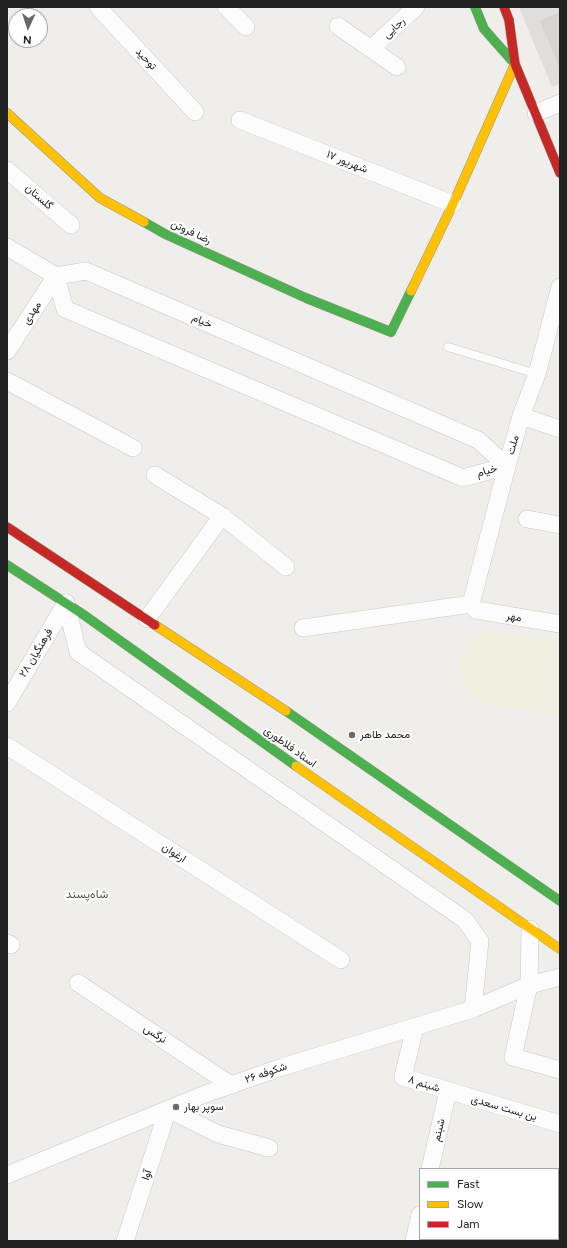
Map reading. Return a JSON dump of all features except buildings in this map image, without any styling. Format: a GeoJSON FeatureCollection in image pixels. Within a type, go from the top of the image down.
{"type":"FeatureCollection","features":[{"type":"Feature","properties":{"kind":"main road"},"geometry":{"type":"LineString","coordinates":[[475,7],[484,29],[515,64]]}},
{"type":"Feature","properties":{"kind":"main road"},"geometry":{"type":"LineString","coordinates":[[504,7],[509,20],[515,64],[560,173]]}},
{"type":"Feature","properties":{"kind":"main road"},"geometry":{"type":"LineString","coordinates":[[453,204],[515,64]]}},
{"type":"Feature","properties":{"kind":"main road","name":"رضا فروتن"},"geometry":{"type":"LineString","coordinates":[[7,113],[100,198],[165,234],[306,298],[392,332],[453,204]]}},
{"type":"Feature","properties":{"kind":"main road"},"geometry":{"type":"LineString","coordinates":[[7,527],[148,619],[179,644],[309,726],[560,901]]}},
{"type":"Feature","properties":{"kind":"main road","name":"استاد فلاطوری"},"geometry":{"type":"LineString","coordinates":[[7,565],[162,666],[328,789],[560,949]]}},
{"type":"Feature","properties":{"kind":"street","name":"توحید"},"geometry":{"type":"LineString","coordinates":[[98,7],[195,112]]}},
{"type":"Feature","properties":{"kind":"street"},"geometry":{"type":"LineString","coordinates":[[226,7],[246,27]]}},
{"type":"Feature","properties":{"kind":"street","name":"رجایی"},"geometry":{"type":"LineString","coordinates":[[371,49],[416,7]]}},
{"type":"Feature","properties":{"kind":"street"},"geometry":{"type":"LineString","coordinates":[[338,26],[397,67]]}},
{"type":"Feature","properties":{"kind":"street"},"geometry":{"type":"LineString","coordinates":[[536,113],[560,103]]}},
{"type":"Feature","properties":{"kind":"street","name":"۱۷ شهریور"},"geometry":{"type":"LineString","coordinates":[[240,120],[453,204]]}},
{"type":"Feature","properties":{"kind":"street","name":"گلستان"},"geometry":{"type":"LineString","coordinates":[[7,170],[71,225]]}},
{"type":"Feature","properties":{"kind":"street"},"geometry":{"type":"LineString","coordinates":[[7,247],[56,276]]}},
{"type":"Feature","properties":{"kind":"street","name":"خیام"},"geometry":{"type":"LineString","coordinates":[[86,271],[478,440],[507,466],[463,478],[65,309],[56,276],[86,271]]}},
{"type":"Feature","properties":{"kind":"street","name":"مهدی"},"geometry":{"type":"LineString","coordinates":[[7,351],[12,334],[56,276]]}},
{"type":"Feature","properties":{"kind":"street","name":"ملت"},"geometry":{"type":"LineString","coordinates":[[471,604],[521,416],[537,374],[560,287]]}},
{"type":"Feature","properties":{"kind":"street"},"geometry":{"type":"LineString","coordinates":[[7,381],[133,448]]}},
{"type":"Feature","properties":{"kind":"street"},"geometry":{"type":"LineString","coordinates":[[521,416],[560,428]]}},
{"type":"Feature","properties":{"kind":"street"},"geometry":{"type":"LineString","coordinates":[[155,475],[222,516],[286,567]]}},
{"type":"Feature","properties":{"kind":"street"},"geometry":{"type":"LineString","coordinates":[[148,619],[222,516]]}},
{"type":"Feature","properties":{"kind":"street"},"geometry":{"type":"LineString","coordinates":[[527,519],[560,525]]}},
{"type":"Feature","properties":{"kind":"street"},"geometry":{"type":"LineString","coordinates":[[66,603],[78,652],[465,920],[480,941],[473,1009]]}},
{"type":"Feature","properties":{"kind":"street","name":"فرهنگیان ۲۸"},"geometry":{"type":"LineString","coordinates":[[7,703],[66,603]]}},
{"type":"Feature","properties":{"kind":"street"},"geometry":{"type":"LineString","coordinates":[[303,628],[471,604]]}},
{"type":"Feature","properties":{"kind":"street","name":"مهر"},"geometry":{"type":"LineString","coordinates":[[471,604],[476,610],[560,624]]}},
{"type":"Feature","properties":{"kind":"street","name":"ارغوان"},"geometry":{"type":"LineString","coordinates":[[7,746],[341,960]]}},
{"type":"Feature","properties":{"kind":"street"},"geometry":{"type":"LineString","coordinates":[[530,928],[530,984],[513,1058],[560,1070]]}},
{"type":"Feature","properties":{"kind":"street","name":"شکوفه ۲۶"},"geometry":{"type":"LineString","coordinates":[[7,1175],[168,1109],[231,1085],[282,1067],[473,1009],[530,984],[558,980]]}},
{"type":"Feature","properties":{"kind":"street","name":"نرگس"},"geometry":{"type":"LineString","coordinates":[[78,983],[231,1085]]}},
{"type":"Feature","properties":{"kind":"street","name":"شبنم ۸"},"geometry":{"type":"LineString","coordinates":[[415,1027],[403,1077],[448,1091]]}},
{"type":"Feature","properties":{"kind":"street","name":"بن بست سعدی"},"geometry":{"type":"LineString","coordinates":[[448,1091],[560,1124]]}},
{"type":"Feature","properties":{"kind":"street","name":"شبنم"},"geometry":{"type":"LineString","coordinates":[[430,1168],[448,1091]]}},
{"type":"Feature","properties":{"kind":"street"},"geometry":{"type":"LineString","coordinates":[[168,1109],[218,1134],[269,1148]]}},
{"type":"Feature","properties":{"kind":"street","name":"آوا"},"geometry":{"type":"LineString","coordinates":[[125,1241],[168,1109]]}},
{"type":"Feature","properties":{"kind":"street"},"geometry":{"type":"LineString","coordinates":[[414,1241],[419,1219]]}},
{"type":"Feature","properties":{"kind":"lane"},"geometry":{"type":"LineString","coordinates":[[448,347],[537,374]]}},
{"type":"Feature","properties":{"kind":"shaded area"},"geometry":{"type":"Polygon","coordinates":[[[519,7],[560,7],[560,84],[552,87],[519,7]]]}},
{"type":"Feature","properties":{"kind":"green space"},"geometry":{"type":"Polygon","coordinates":[[[483,630],[560,641],[560,716],[482,702],[464,685],[460,663],[471,642],[483,630]]]}},
{"type":"Feature","properties":{"kind":"traffic: fast"},"geometry":{"type":"LineString","coordinates":[[475,7],[484,29],[515,64]]}},
{"type":"Feature","properties":{"kind":"traffic: fast"},"geometry":{"type":"LineString","coordinates":[[144,222],[165,234],[306,298],[391,332],[411,291]]}},
{"type":"Feature","properties":{"kind":"traffic: fast"},"geometry":{"type":"LineString","coordinates":[[7,565],[84,615],[296,766]]}},
{"type":"Feature","properties":{"kind":"traffic: fast"},"geometry":{"type":"LineString","coordinates":[[286,711],[560,901]]}},
{"type":"Feature","properties":{"kind":"traffic: slow"},"geometry":{"type":"LineString","coordinates":[[411,291],[453,204],[515,64]]}},
{"type":"Feature","properties":{"kind":"traffic: slow"},"geometry":{"type":"LineString","coordinates":[[7,113],[100,198],[144,222]]}},
{"type":"Feature","properties":{"kind":"traffic: slow"},"geometry":{"type":"LineString","coordinates":[[155,625],[286,711]]}},
{"type":"Feature","properties":{"kind":"traffic: slow"},"geometry":{"type":"LineString","coordinates":[[296,766],[560,949]]}},
{"type":"Feature","properties":{"kind":"traffic: jam"},"geometry":{"type":"LineString","coordinates":[[504,7],[509,20],[515,64],[560,173]]}},
{"type":"Feature","properties":{"kind":"traffic: jam"},"geometry":{"type":"LineString","coordinates":[[7,527],[155,625]]}},
{"type":"Feature","properties":{"kind":"place","name":"محمد طاهر"},"geometry":{"type":"Point","coordinates":[352,735]}},
{"type":"Feature","properties":{"kind":"place","name":"سوپر بهار"},"geometry":{"type":"Point","coordinates":[176,1107]}},
{"type":"Feature","properties":{"kind":"district","name":"شاه‌پسند"},"geometry":{"type":"Point","coordinates":[87,894]}}]}
